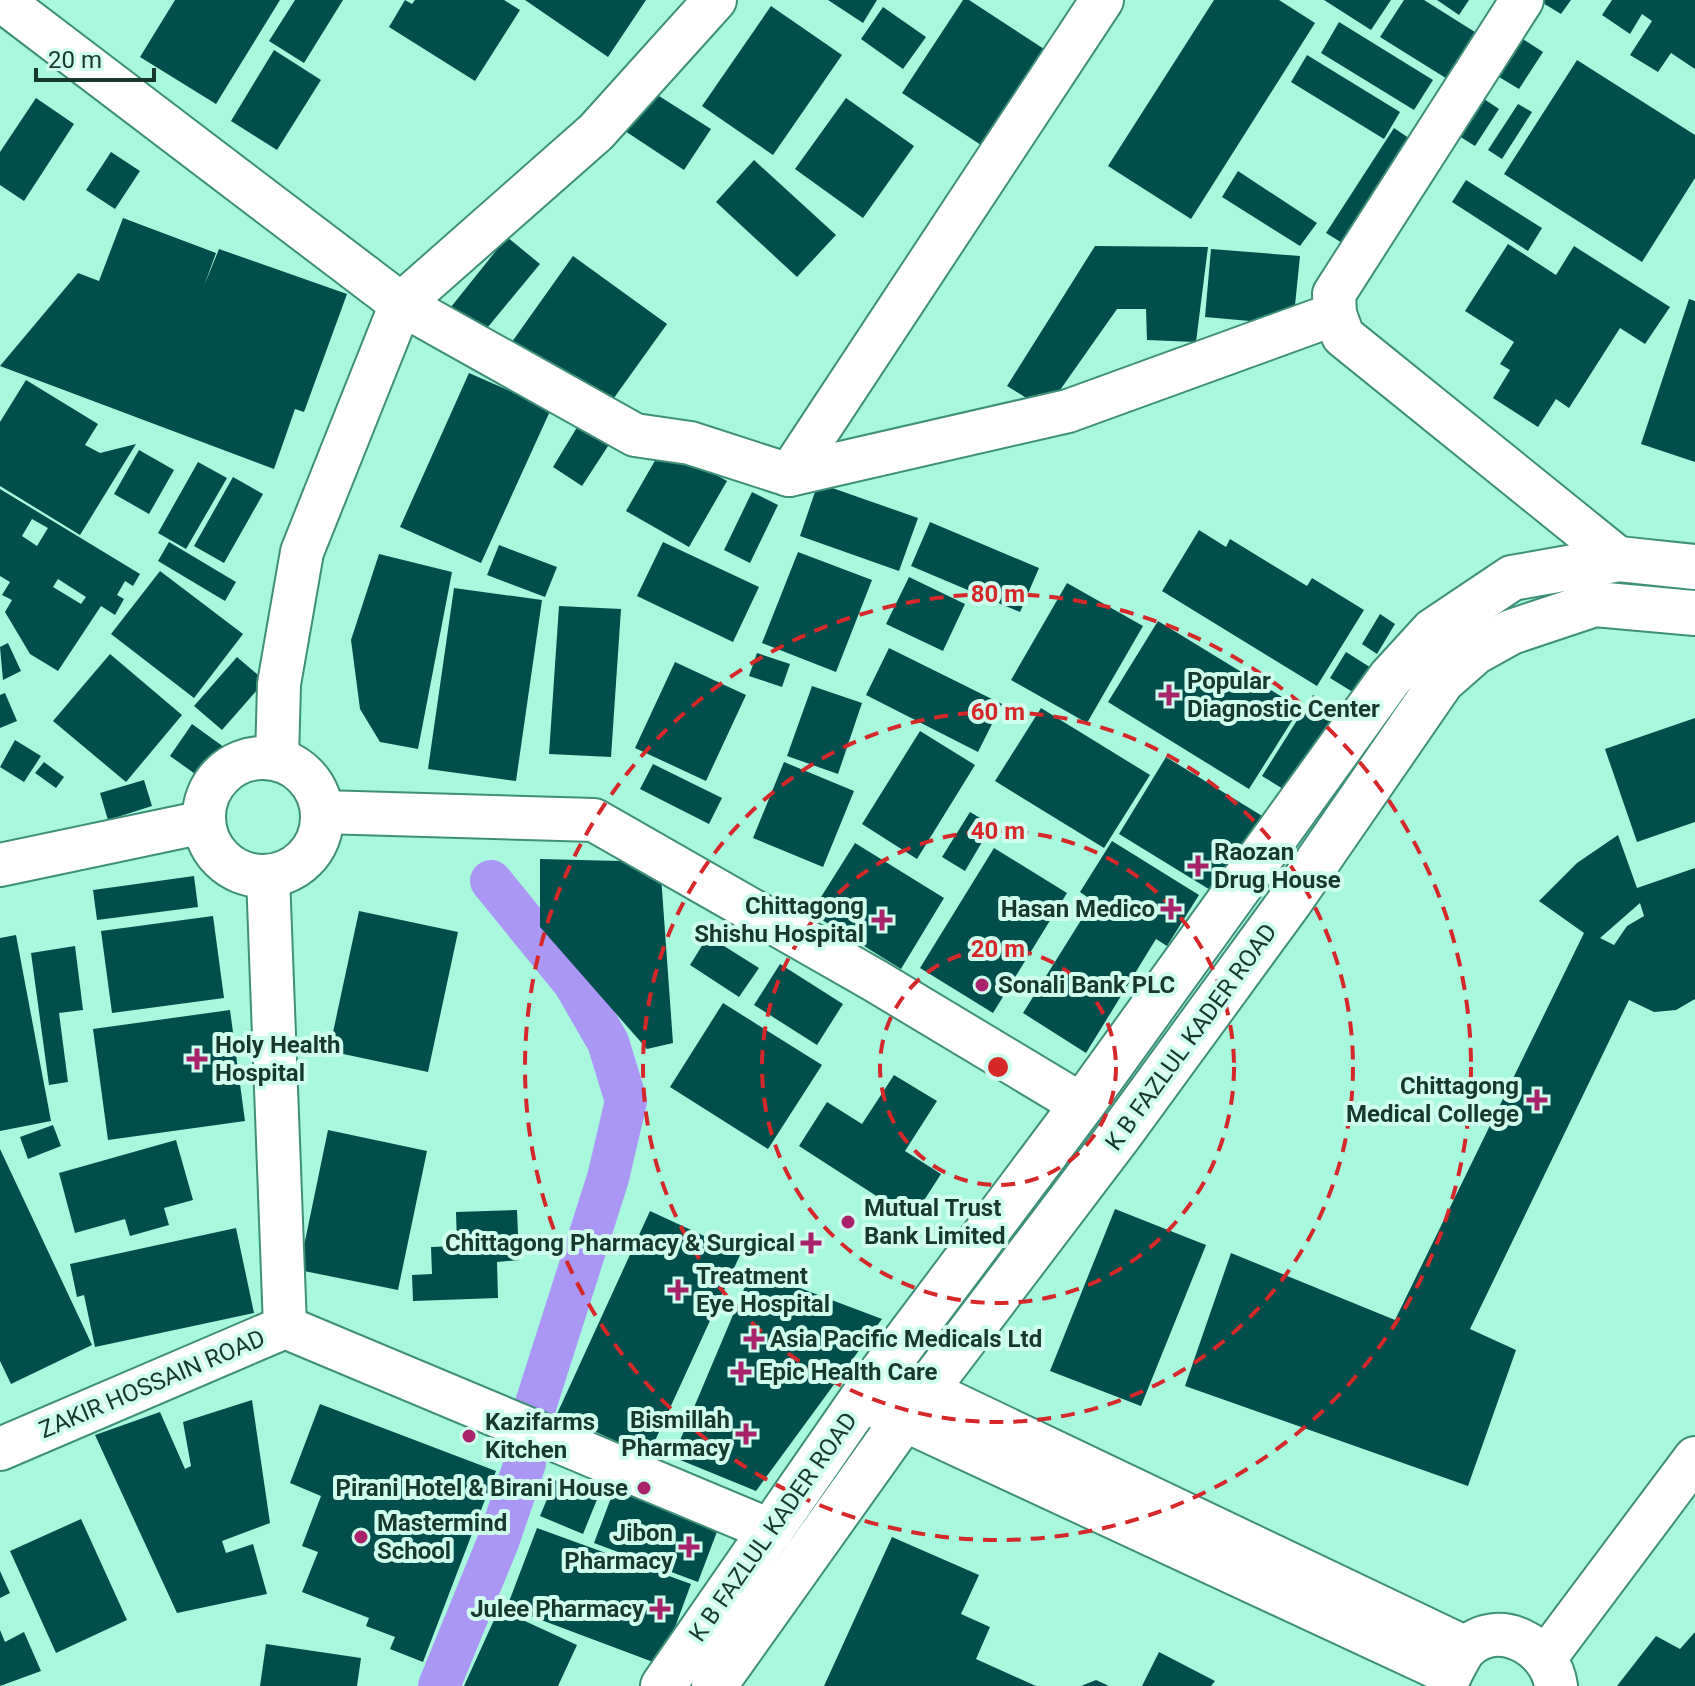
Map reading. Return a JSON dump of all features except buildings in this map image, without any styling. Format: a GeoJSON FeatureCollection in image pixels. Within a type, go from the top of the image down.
{"type":"FeatureCollection","features":[{"type":"Feature","properties":{"kind":"main road","name":"K B FAZLUL KADER ROAD"},"geometry":{"type":"LineString","coordinates":[[663,1686],[872,1385],[1082,1105],[1390,678],[1433,631],[1512,578],[1619,559],[1695,567]]}},
{"type":"Feature","properties":{"kind":"main road","name":"K B FAZLUL KADER ROAD"},"geometry":{"type":"LineString","coordinates":[[714,1686],[915,1404],[1282,912],[1442,681],[1475,652],[1511,632],[1595,604],[1695,613]]}},
{"type":"Feature","properties":{"kind":"street"},"geometry":{"type":"LineString","coordinates":[[1,0],[401,304],[635,435],[690,443],[789,475],[1068,411],[1335,314]]}},
{"type":"Feature","properties":{"kind":"street"},"geometry":{"type":"LineString","coordinates":[[277,759],[279,684],[302,552],[401,304],[596,132],[715,0]]}},
{"type":"Feature","properties":{"kind":"street"},"geometry":{"type":"LineString","coordinates":[[789,475],[1102,0]]}},
{"type":"Feature","properties":{"kind":"street"},"geometry":{"type":"LineString","coordinates":[[1522,0],[1334,294],[1335,314],[1343,336],[1619,559]]}},
{"type":"Feature","properties":{"kind":"street"},"geometry":{"type":"LineString","coordinates":[[258,758],[277,759],[294,766],[308,778],[322,812],[321,830],[301,862],[268,876],[232,868],[218,856],[204,822],[205,803],[213,786],[225,772],[241,762],[258,758]]}},
{"type":"Feature","properties":{"kind":"street"},"geometry":{"type":"LineString","coordinates":[[322,812],[594,820],[874,980],[1082,1105]]}},
{"type":"Feature","properties":{"kind":"street"},"geometry":{"type":"LineString","coordinates":[[0,865],[204,822]]}},
{"type":"Feature","properties":{"kind":"street","name":"ZAKIR HOSSAIN ROAD"},"geometry":{"type":"LineString","coordinates":[[0,1449],[285,1327],[268,876]]}},
{"type":"Feature","properties":{"kind":"street"},"geometry":{"type":"LineString","coordinates":[[285,1327],[772,1531]]}},
{"type":"Feature","properties":{"kind":"street"},"geometry":{"type":"LineString","coordinates":[[872,1385],[1456,1669],[1498,1636],[1516,1637],[1532,1644],[1551,1672],[1695,1458]]}},
{"type":"Feature","properties":{"kind":"waterway"},"geometry":{"type":"LineString","coordinates":[[491,881],[574,983],[608,1042],[626,1101],[608,1178],[535,1407]]}},
{"type":"Feature","properties":{"kind":"waterway"},"geometry":{"type":"LineString","coordinates":[[439,1686],[498,1542],[525,1463]]}},
{"type":"Feature","properties":{"kind":"place","name":"Popular Diagnostic Center"},"geometry":{"type":"Point","coordinates":[1169,695]}},
{"type":"Feature","properties":{"kind":"place","name":"Raozan Drug House"},"geometry":{"type":"Point","coordinates":[1198,866]}},
{"type":"Feature","properties":{"kind":"place","name":"Hasan Medico"},"geometry":{"type":"Point","coordinates":[1171,909]}},
{"type":"Feature","properties":{"kind":"place","name":"Chittagong Shishu Hospital"},"geometry":{"type":"Point","coordinates":[882,920]}},
{"type":"Feature","properties":{"kind":"place","name":"Sonali Bank PLC"},"geometry":{"type":"Point","coordinates":[982,985]}},
{"type":"Feature","properties":{"kind":"place","name":"Holy Health Hospital"},"geometry":{"type":"Point","coordinates":[197,1059]}},
{"type":"Feature","properties":{"kind":"place","name":"Chittagong Medical College"},"geometry":{"type":"Point","coordinates":[1537,1100]}},
{"type":"Feature","properties":{"kind":"place","name":"Mutual Trust Bank Limited"},"geometry":{"type":"Point","coordinates":[848,1222]}},
{"type":"Feature","properties":{"kind":"place","name":"Chittagong Pharmacy & Surgical"},"geometry":{"type":"Point","coordinates":[811,1243]}},
{"type":"Feature","properties":{"kind":"place","name":"Treatment Eye Hospital"},"geometry":{"type":"Point","coordinates":[678,1290]}},
{"type":"Feature","properties":{"kind":"place","name":"Asia Pacific Medicals Ltd"},"geometry":{"type":"Point","coordinates":[754,1339]}},
{"type":"Feature","properties":{"kind":"place","name":"Epic Health Care"},"geometry":{"type":"Point","coordinates":[741,1372]}},
{"type":"Feature","properties":{"kind":"place","name":"Bismillah Pharmacy"},"geometry":{"type":"Point","coordinates":[746,1434]}},
{"type":"Feature","properties":{"kind":"place","name":"Kazifarms Kitchen"},"geometry":{"type":"Point","coordinates":[469,1436]}},
{"type":"Feature","properties":{"kind":"place","name":"Pirani Hotel & Birani House"},"geometry":{"type":"Point","coordinates":[644,1488]}},
{"type":"Feature","properties":{"kind":"place","name":"Mastermind School"},"geometry":{"type":"Point","coordinates":[361,1537]}},
{"type":"Feature","properties":{"kind":"place","name":"Jibon Pharmacy"},"geometry":{"type":"Point","coordinates":[689,1547]}},
{"type":"Feature","properties":{"kind":"place","name":"Julee Pharmacy"},"geometry":{"type":"Point","coordinates":[660,1609]}}]}
